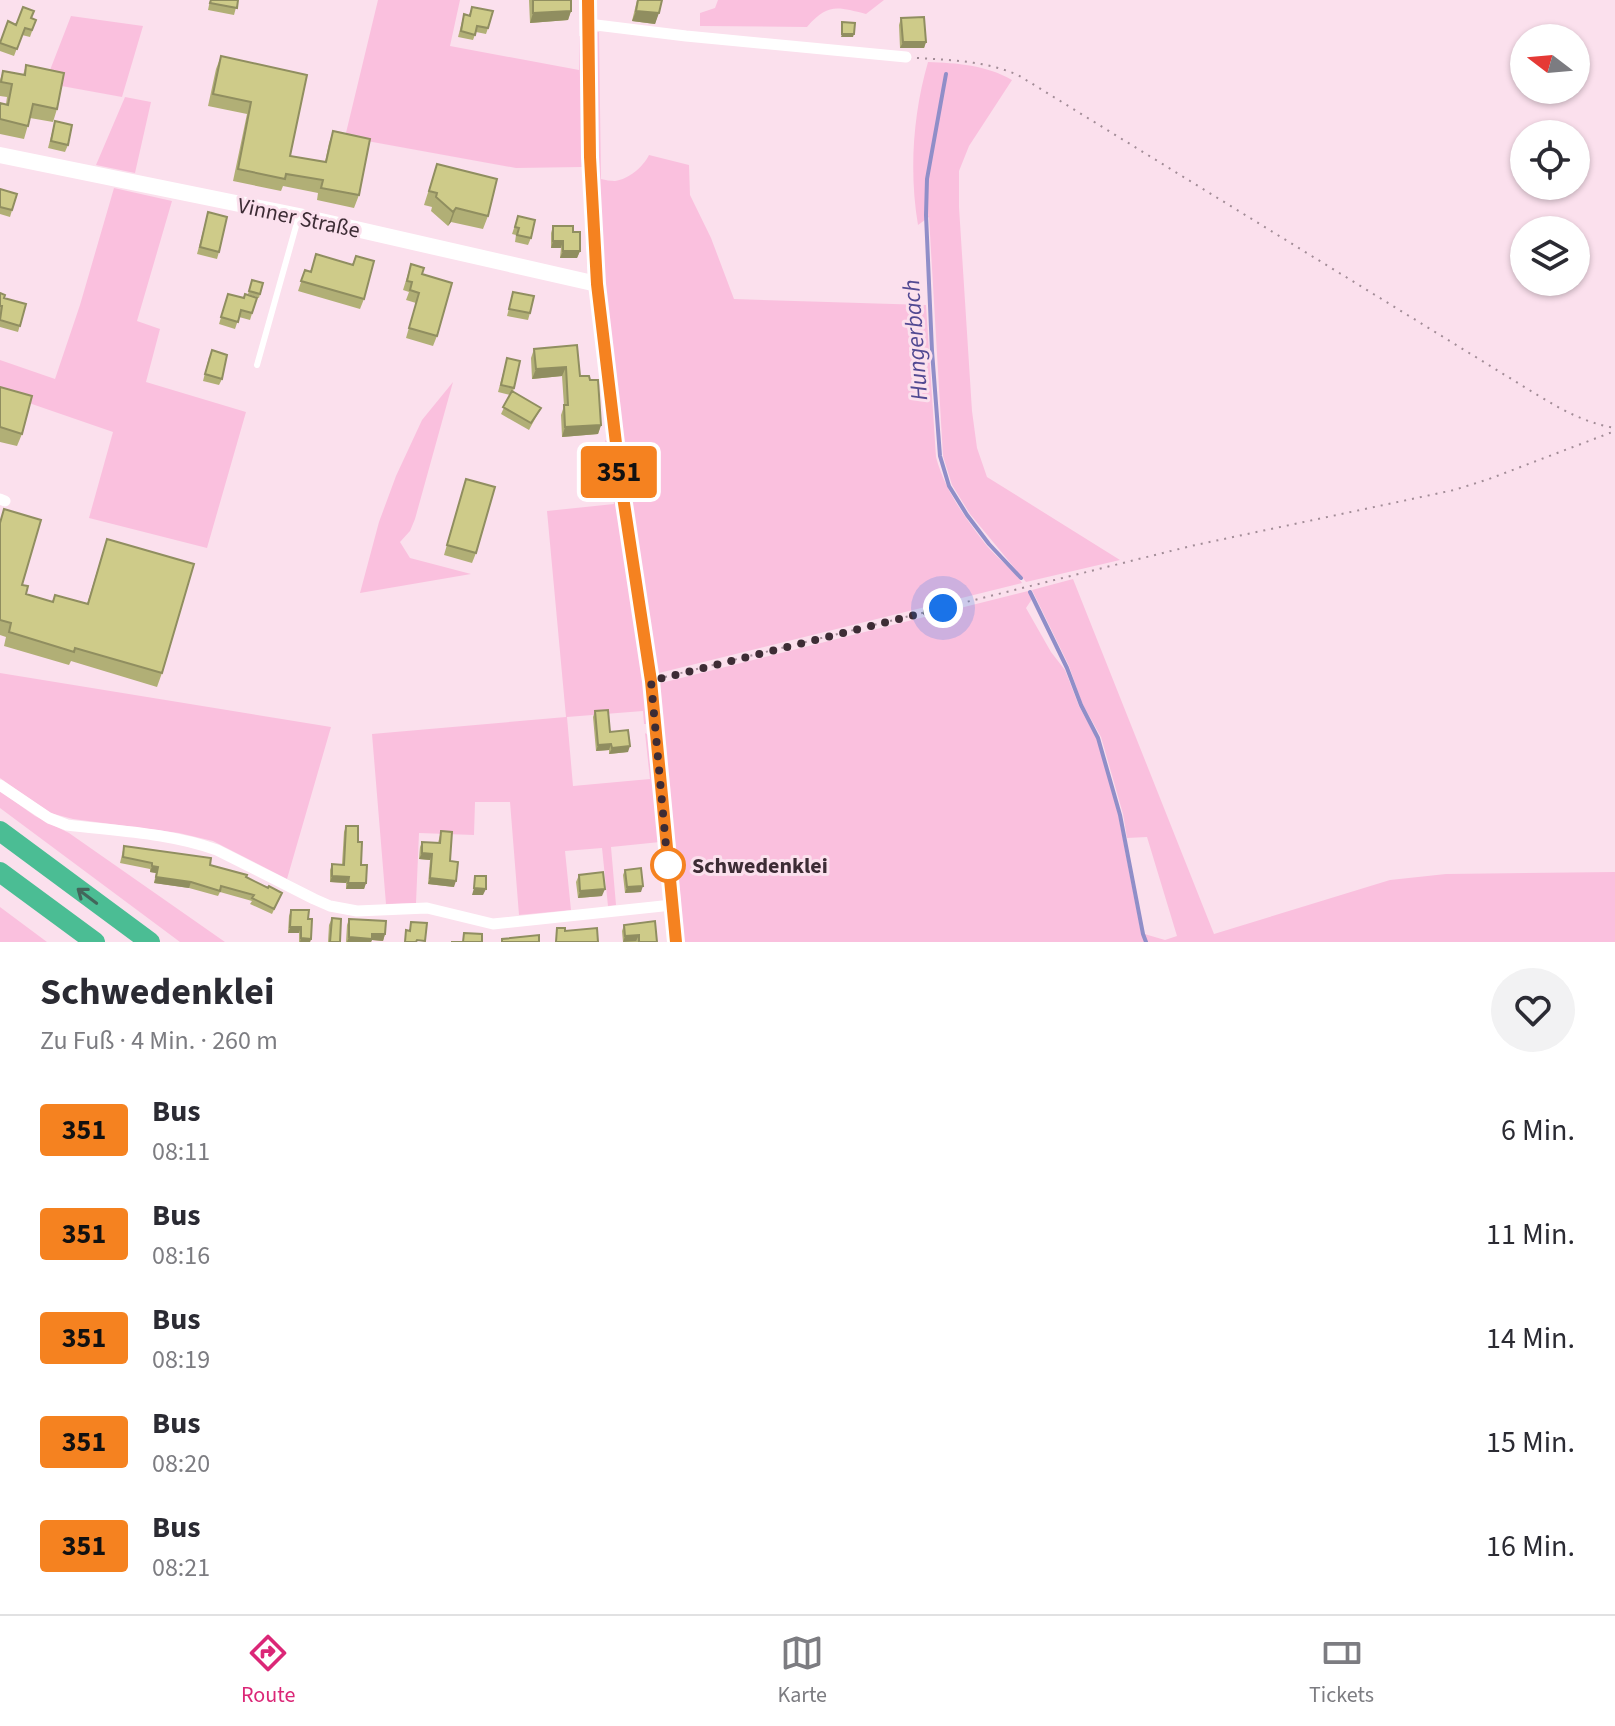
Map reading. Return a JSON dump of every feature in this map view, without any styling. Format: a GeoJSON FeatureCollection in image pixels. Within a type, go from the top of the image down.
{"type":"FeatureCollection","features":[{"type":"Feature","properties":{"kind":"highway"},"geometry":{"type":"LineString","coordinates":[[0,831],[150,942]]}},
{"type":"Feature","properties":{"kind":"highway"},"geometry":{"type":"LineString","coordinates":[[0,872],[95,942]]}},
{"type":"Feature","properties":{"kind":"street"},"geometry":{"type":"LineString","coordinates":[[588,0],[590,157],[597,284],[620,477],[651,681],[676,942]]}},
{"type":"Feature","properties":{"kind":"street"},"geometry":{"type":"LineString","coordinates":[[588,24],[906,57]]}},
{"type":"Feature","properties":{"kind":"street","name":"Vinner Straße"},"geometry":{"type":"LineString","coordinates":[[0,155],[299,216],[597,284]]}},
{"type":"Feature","properties":{"kind":"street"},"geometry":{"type":"LineString","coordinates":[[0,785],[49,818],[67,825],[202,844],[343,910],[427,908],[493,924],[672,905]]}},
{"type":"Feature","properties":{"kind":"lane"},"geometry":{"type":"LineString","coordinates":[[257,365],[299,216]]}},
{"type":"Feature","properties":{"kind":"path"},"geometry":{"type":"LineString","coordinates":[[906,57],[970,61],[1018,75],[1574,417],[1615,430]]}},
{"type":"Feature","properties":{"kind":"path"},"geometry":{"type":"LineString","coordinates":[[651,681],[1191,546],[1454,490],[1615,430]]}},
{"type":"Feature","properties":{"kind":"shaded area"},"geometry":{"type":"Polygon","coordinates":[[[378,0],[460,0],[450,46],[579,70],[579,36],[582,36],[591,262],[587,267],[582,167],[516,168],[345,137],[378,0]]]}},
{"type":"Feature","properties":{"kind":"shaded area"},"geometry":{"type":"Polygon","coordinates":[[[718,0],[884,0],[866,14],[827,10],[807,27],[700,26],[700,13],[715,8],[718,0]]]}},
{"type":"Feature","properties":{"kind":"shaded area"},"geometry":{"type":"Polygon","coordinates":[[[71,16],[143,26],[122,97],[45,83],[71,16]]]}},
{"type":"Feature","properties":{"kind":"shaded area"},"geometry":{"type":"Polygon","coordinates":[[[596,32],[599,32],[601,179],[615,181],[625,178],[639,168],[649,155],[689,165],[690,195],[711,238],[734,299],[926,305],[936,457],[940,469],[971,525],[1022,583],[659,673],[654,670],[631,518],[601,266],[596,32]]]}},
{"type":"Feature","properties":{"kind":"shaded area"},"geometry":{"type":"Polygon","coordinates":[[[928,62],[982,68],[1012,80],[969,146],[959,171],[972,411],[977,448],[987,477],[1120,560],[1026,582],[970,514],[952,485],[943,456],[929,217],[918,225],[915,205],[913,164],[916,122],[928,62]]]}},
{"type":"Feature","properties":{"kind":"shaded area"},"geometry":{"type":"Polygon","coordinates":[[[125,97],[151,102],[135,173],[96,165],[125,97]]]}},
{"type":"Feature","properties":{"kind":"shaded area"},"geometry":{"type":"Polygon","coordinates":[[[114,188],[172,201],[137,321],[160,329],[146,382],[246,412],[207,548],[89,518],[113,432],[0,393],[0,360],[55,379],[114,188]]]}},
{"type":"Feature","properties":{"kind":"shaded area"},"geometry":{"type":"Polygon","coordinates":[[[453,382],[415,519],[400,542],[410,558],[471,574],[360,593],[379,522],[396,476],[422,420],[453,382]]]}},
{"type":"Feature","properties":{"kind":"shaded area"},"geometry":{"type":"Polygon","coordinates":[[[605,440],[610,443],[636,613],[648,724],[644,724],[643,711],[567,717],[573,786],[650,779],[645,733],[651,737],[660,842],[611,847],[616,905],[608,906],[602,848],[565,851],[571,910],[519,915],[510,802],[475,802],[474,835],[419,833],[416,903],[386,904],[372,734],[566,717],[547,511],[614,504],[605,440]]]}},
{"type":"Feature","properties":{"kind":"shaded area"},"geometry":{"type":"Polygon","coordinates":[[[1073,579],[1214,934],[1390,880],[1446,874],[1615,872],[1615,942],[682,942],[659,685],[1028,591],[1032,599],[1026,608],[1065,670],[1079,706],[1097,739],[1118,814],[1141,933],[1165,940],[1177,936],[1147,837],[1127,838],[1101,737],[1082,703],[1069,666],[1032,590],[1073,579]]]}},
{"type":"Feature","properties":{"kind":"shaded area"},"geometry":{"type":"Polygon","coordinates":[[[0,673],[331,727],[287,879],[213,841],[50,813],[0,778],[0,673]]]}},
{"type":"Feature","properties":{"kind":"shaded area"},"geometry":{"type":"Polygon","coordinates":[[[0,791],[35,816],[69,833],[225,942],[180,942],[0,808],[0,791]]]}},
{"type":"Feature","properties":{"kind":"shaded area"},"geometry":{"type":"Polygon","coordinates":[[[0,907],[47,942],[0,942],[0,907]]]}},
{"type":"Feature","properties":{"kind":"building"},"geometry":{"type":"Polygon","coordinates":[[[211,0],[238,0],[237,8],[210,3],[211,0]]]}},
{"type":"Feature","properties":{"kind":"building"},"geometry":{"type":"Polygon","coordinates":[[[533,0],[571,0],[571,11],[533,13],[533,0]]]}},
{"type":"Feature","properties":{"kind":"building"},"geometry":{"type":"Polygon","coordinates":[[[638,0],[662,0],[659,13],[636,11],[638,0]]]}},
{"type":"Feature","properties":{"kind":"building"},"geometry":{"type":"Polygon","coordinates":[[[23,7],[34,11],[31,18],[36,20],[32,30],[25,28],[17,49],[0,43],[8,21],[16,25],[23,7]]]}},
{"type":"Feature","properties":{"kind":"building"},"geometry":{"type":"Polygon","coordinates":[[[472,7],[493,11],[488,28],[477,26],[475,35],[461,31],[464,14],[470,16],[472,7]]]}},
{"type":"Feature","properties":{"kind":"building"},"geometry":{"type":"Polygon","coordinates":[[[924,17],[926,42],[903,42],[901,18],[924,17]]]}},
{"type":"Feature","properties":{"kind":"building"},"geometry":{"type":"Polygon","coordinates":[[[842,22],[855,23],[854,34],[842,34],[842,22]]]}},
{"type":"Feature","properties":{"kind":"building"},"geometry":{"type":"Polygon","coordinates":[[[221,56],[307,75],[290,156],[326,162],[333,131],[370,139],[359,195],[321,188],[323,180],[286,174],[285,179],[238,169],[251,102],[213,94],[221,56]]]}},
{"type":"Feature","properties":{"kind":"building"},"geometry":{"type":"Polygon","coordinates":[[[26,65],[64,73],[57,109],[33,104],[28,126],[0,119],[0,103],[8,105],[12,84],[1,82],[3,71],[25,75],[26,65]]]}},
{"type":"Feature","properties":{"kind":"building"},"geometry":{"type":"Polygon","coordinates":[[[55,121],[72,125],[68,145],[51,141],[55,121]]]}},
{"type":"Feature","properties":{"kind":"building"},"geometry":{"type":"Polygon","coordinates":[[[437,164],[497,179],[488,216],[456,208],[453,212],[436,197],[437,193],[429,191],[437,164]]]}},
{"type":"Feature","properties":{"kind":"building"},"geometry":{"type":"Polygon","coordinates":[[[0,189],[17,194],[12,210],[0,207],[0,189]]]}},
{"type":"Feature","properties":{"kind":"building"},"geometry":{"type":"Polygon","coordinates":[[[208,212],[227,217],[219,252],[200,247],[208,212]]]}},
{"type":"Feature","properties":{"kind":"building"},"geometry":{"type":"Polygon","coordinates":[[[518,216],[535,220],[531,238],[517,235],[519,228],[515,227],[518,216]]]}},
{"type":"Feature","properties":{"kind":"building"},"geometry":{"type":"Polygon","coordinates":[[[553,226],[573,226],[573,232],[580,232],[580,251],[563,251],[563,241],[553,241],[553,226]]]}},
{"type":"Feature","properties":{"kind":"building"},"geometry":{"type":"Polygon","coordinates":[[[316,254],[353,265],[356,256],[374,261],[364,299],[301,281],[305,270],[311,272],[316,254]]]}},
{"type":"Feature","properties":{"kind":"building"},"geometry":{"type":"Polygon","coordinates":[[[411,264],[424,268],[422,274],[452,283],[437,336],[409,328],[419,293],[410,290],[412,282],[407,281],[411,264]]]}},
{"type":"Feature","properties":{"kind":"building"},"geometry":{"type":"Polygon","coordinates":[[[252,280],[263,283],[260,294],[249,291],[252,280]]]}},
{"type":"Feature","properties":{"kind":"building"},"geometry":{"type":"Polygon","coordinates":[[[513,292],[534,296],[530,313],[509,309],[513,292]]]}},
{"type":"Feature","properties":{"kind":"building"},"geometry":{"type":"Polygon","coordinates":[[[0,293],[5,295],[4,298],[26,304],[20,326],[0,320],[0,293]]]}},
{"type":"Feature","properties":{"kind":"building"},"geometry":{"type":"Polygon","coordinates":[[[228,294],[257,298],[252,313],[241,310],[238,322],[221,317],[228,294]]]}},
{"type":"Feature","properties":{"kind":"building"},"geometry":{"type":"Polygon","coordinates":[[[577,345],[580,376],[598,380],[601,425],[565,427],[564,405],[568,405],[566,367],[536,369],[534,349],[577,345]]]}},
{"type":"Feature","properties":{"kind":"building"},"geometry":{"type":"Polygon","coordinates":[[[212,350],[227,355],[222,379],[205,374],[212,350]]]}},
{"type":"Feature","properties":{"kind":"building"},"geometry":{"type":"Polygon","coordinates":[[[507,358],[520,361],[514,388],[501,385],[507,358]]]}},
{"type":"Feature","properties":{"kind":"building"},"geometry":{"type":"Polygon","coordinates":[[[0,387],[32,396],[22,434],[0,427],[0,387]]]}},
{"type":"Feature","properties":{"kind":"building"},"geometry":{"type":"Polygon","coordinates":[[[512,391],[541,408],[531,423],[503,407],[512,391]]]}},
{"type":"Feature","properties":{"kind":"building"},"geometry":{"type":"Polygon","coordinates":[[[466,479],[495,487],[476,553],[447,545],[466,479]]]}},
{"type":"Feature","properties":{"kind":"building"},"geometry":{"type":"Polygon","coordinates":[[[4,509],[41,520],[22,585],[28,586],[26,594],[53,602],[55,595],[88,604],[107,539],[194,564],[162,673],[75,648],[74,652],[9,632],[11,623],[0,620],[0,523],[4,509]]]}},
{"type":"Feature","properties":{"kind":"building"},"geometry":{"type":"Polygon","coordinates":[[[608,710],[610,732],[628,730],[630,746],[612,748],[611,744],[598,745],[595,711],[608,710]]]}},
{"type":"Feature","properties":{"kind":"building"},"geometry":{"type":"Polygon","coordinates":[[[346,826],[358,826],[358,842],[362,842],[361,865],[367,865],[366,883],[348,883],[349,877],[332,876],[332,864],[344,865],[346,826]]]}},
{"type":"Feature","properties":{"kind":"building"},"geometry":{"type":"Polygon","coordinates":[[[441,831],[452,832],[450,861],[458,862],[456,881],[430,878],[432,854],[422,853],[422,842],[440,843],[441,831]]]}},
{"type":"Feature","properties":{"kind":"building"},"geometry":{"type":"Polygon","coordinates":[[[124,846],[211,858],[210,865],[247,875],[282,893],[274,909],[252,898],[254,895],[221,886],[220,891],[191,882],[156,877],[158,867],[152,866],[152,863],[123,857],[124,846]]]}},
{"type":"Feature","properties":{"kind":"building"},"geometry":{"type":"Polygon","coordinates":[[[641,868],[643,886],[627,887],[625,870],[641,868]]]}},
{"type":"Feature","properties":{"kind":"building"},"geometry":{"type":"Polygon","coordinates":[[[603,872],[605,889],[580,891],[579,875],[603,872]]]}},
{"type":"Feature","properties":{"kind":"building"},"geometry":{"type":"Polygon","coordinates":[[[475,876],[486,876],[486,889],[474,888],[475,876]]]}},
{"type":"Feature","properties":{"kind":"building"},"geometry":{"type":"Polygon","coordinates":[[[291,910],[309,910],[311,939],[301,938],[301,927],[290,927],[291,910]]]}},
{"type":"Feature","properties":{"kind":"building"},"geometry":{"type":"Polygon","coordinates":[[[332,918],[341,919],[340,942],[330,942],[332,918]]]}},
{"type":"Feature","properties":{"kind":"building"},"geometry":{"type":"Polygon","coordinates":[[[349,919],[386,921],[385,934],[372,934],[372,939],[349,937],[349,919]]]}},
{"type":"Feature","properties":{"kind":"building"},"geometry":{"type":"Polygon","coordinates":[[[655,921],[657,942],[639,942],[639,935],[625,936],[624,925],[655,921]]]}},
{"type":"Feature","properties":{"kind":"building"},"geometry":{"type":"Polygon","coordinates":[[[411,922],[427,923],[425,941],[405,942],[406,930],[410,931],[411,922]]]}},
{"type":"Feature","properties":{"kind":"building"},"geometry":{"type":"Polygon","coordinates":[[[557,928],[565,928],[565,931],[597,928],[598,942],[556,942],[557,928]]]}},
{"type":"Feature","properties":{"kind":"building"},"geometry":{"type":"Polygon","coordinates":[[[464,933],[482,934],[482,942],[463,942],[464,933]]]}},
{"type":"Feature","properties":{"kind":"building"},"geometry":{"type":"Polygon","coordinates":[[[539,935],[539,942],[502,942],[502,939],[539,935]]]}},
{"type":"Feature","properties":{"kind":"waterway","name":"Hungerbach"},"geometry":{"type":"LineString","coordinates":[[946,74],[927,179],[926,215],[940,456],[949,486],[967,515],[1021,578]]}},
{"type":"Feature","properties":{"kind":"waterway","name":"Hungerbach"},"geometry":{"type":"LineString","coordinates":[[1030,592],[1098,738],[1120,815],[1146,942]]}},
{"type":"Feature","properties":{"kind":"bus line","name":"351"},"geometry":{"type":"LineString","coordinates":[[588,0],[590,157],[597,284],[620,477],[651,681],[676,942]]}},
{"type":"Feature","properties":{"kind":"place","name":"Schwedenklei"},"geometry":{"type":"Point","coordinates":[668,865]}},
{"type":"Feature","properties":{"kind":"route"},"geometry":{"type":"LineString","coordinates":[[668,865],[668,868],[651,681],[943,608]]}}]}
